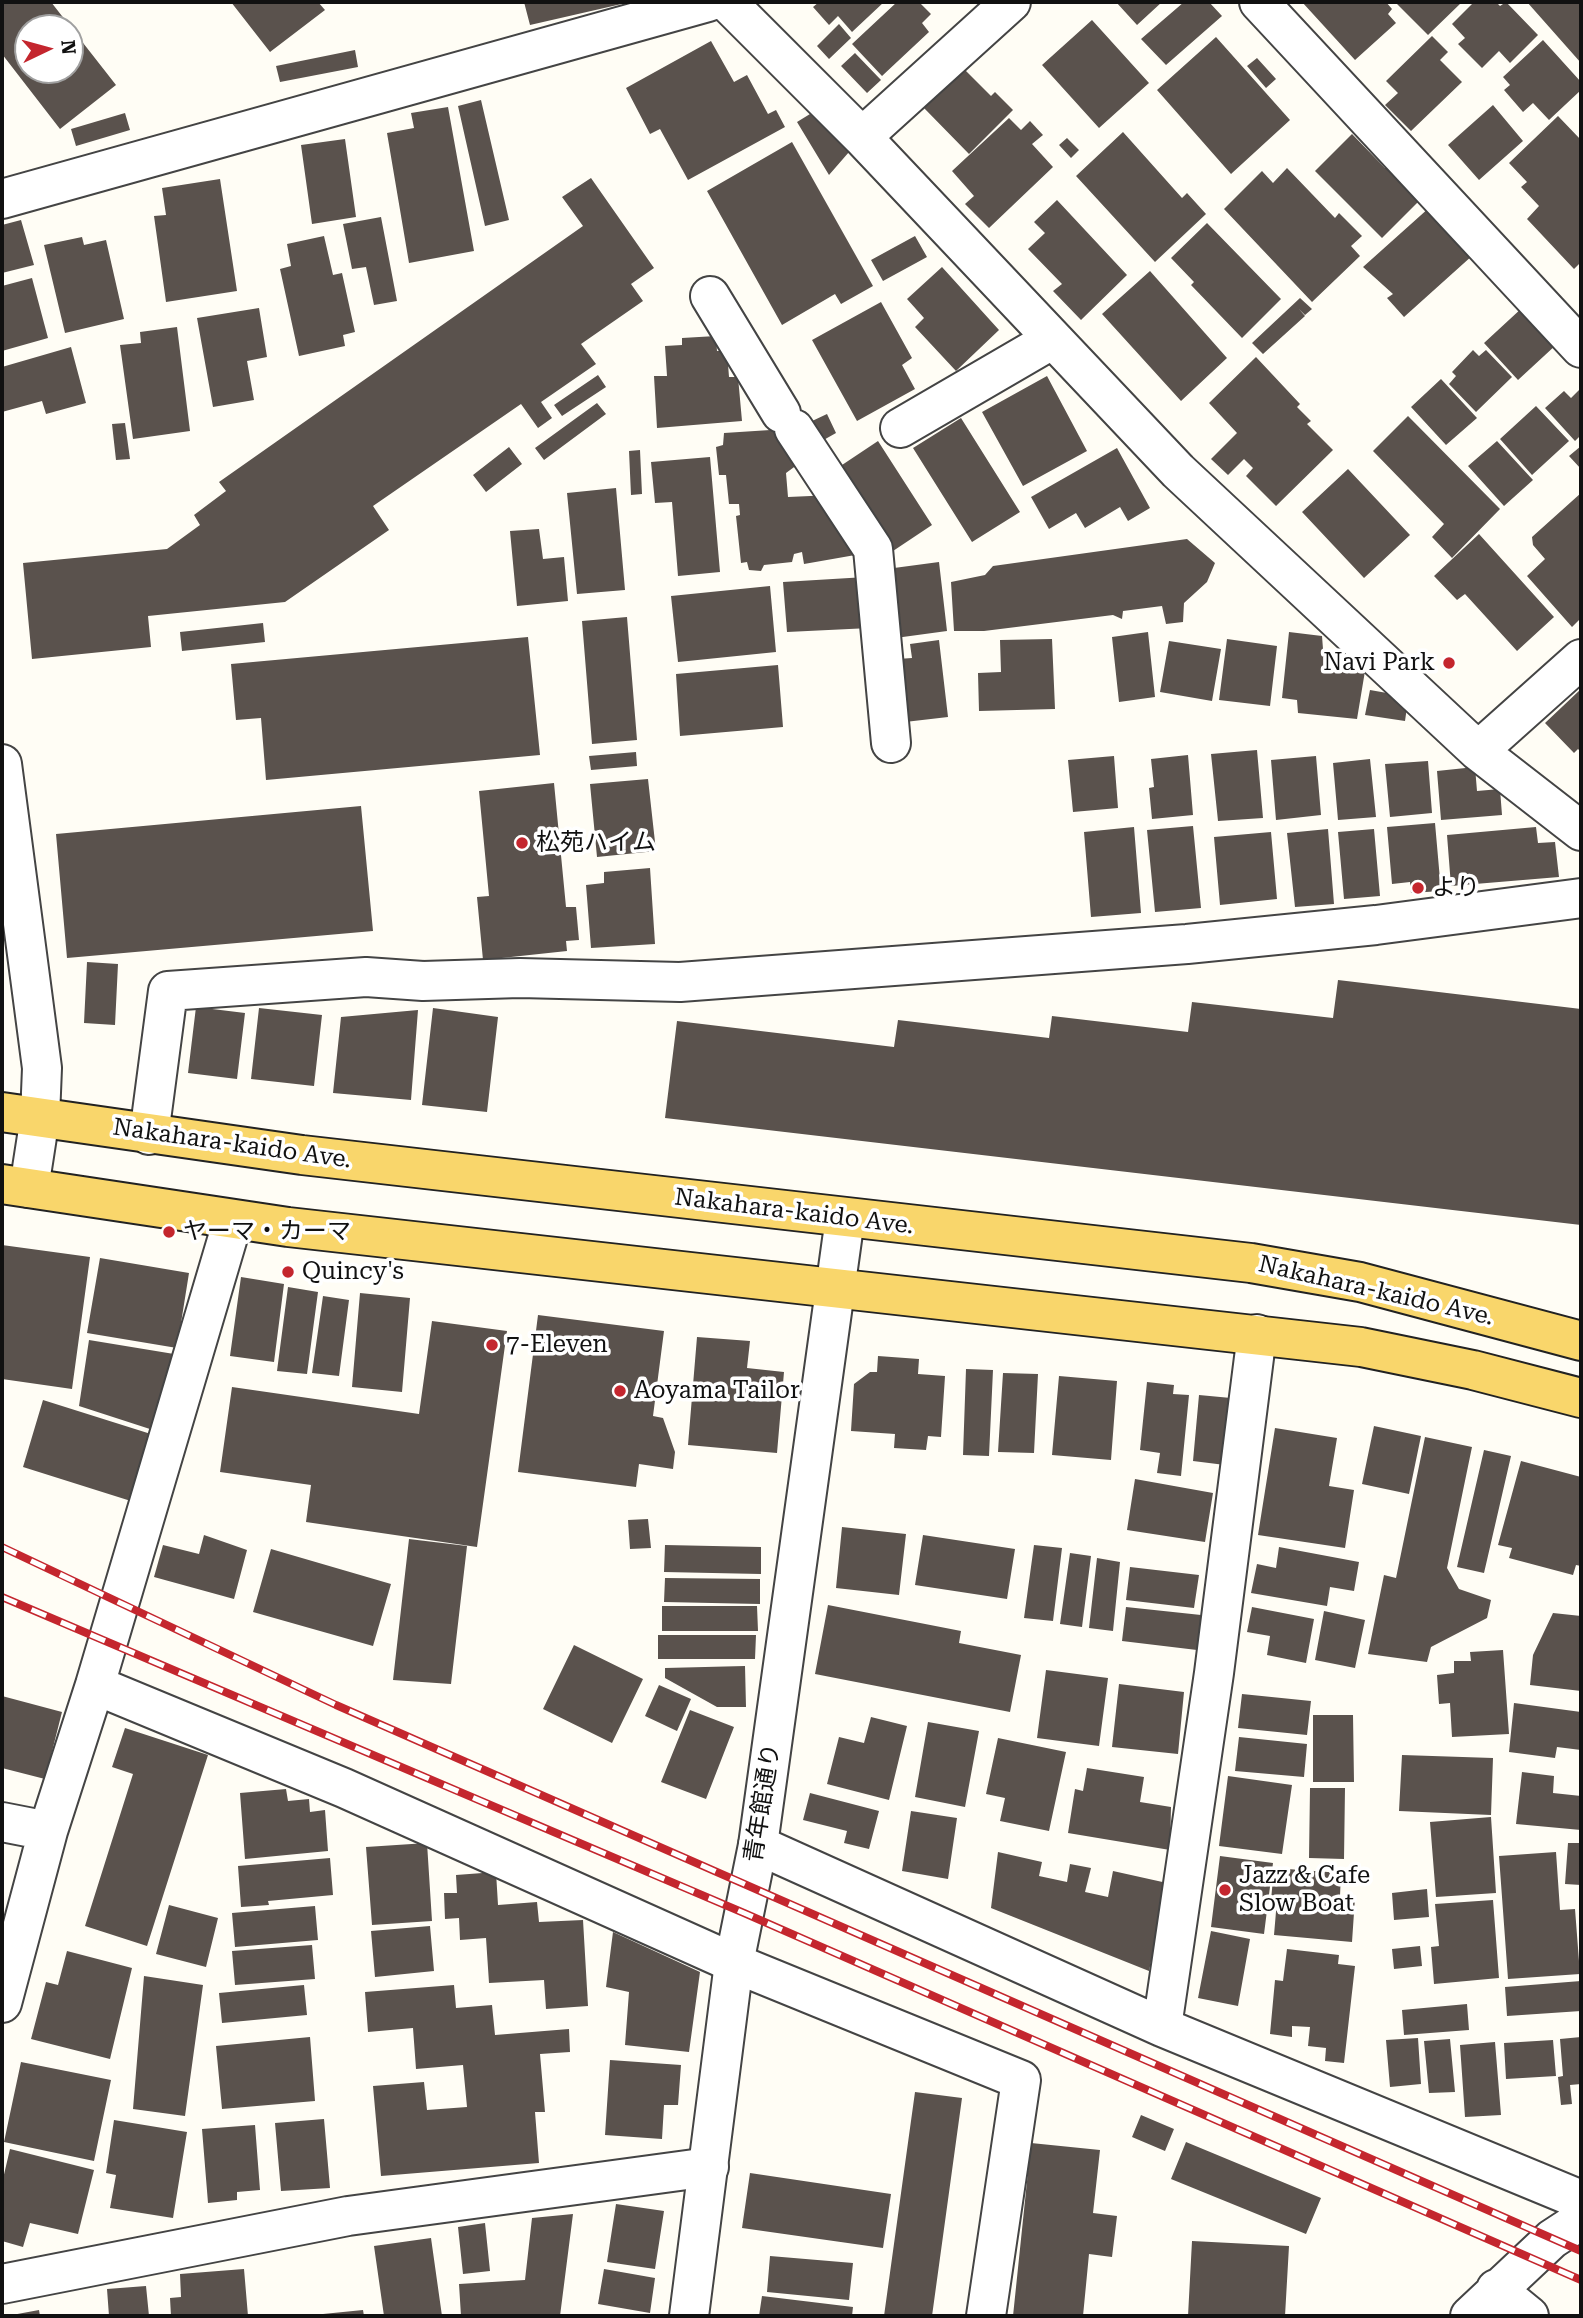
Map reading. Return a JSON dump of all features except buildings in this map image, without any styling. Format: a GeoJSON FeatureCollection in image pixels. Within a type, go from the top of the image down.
{"type":"FeatureCollection","features":[{"type":"Feature","properties":{"kind":"main road","name":"Nakahara-kaido Ave."},"geometry":{"type":"LineString","coordinates":[[2,1112],[149,1135],[845,1218],[1251,1263],[1360,1282],[1581,1341]]}},
{"type":"Feature","properties":{"kind":"main road"},"geometry":{"type":"LineString","coordinates":[[15,1186],[233,1220],[1361,1347],[1473,1370],[1581,1398]]}},
{"type":"Feature","properties":{"kind":"street"},"geometry":{"type":"LineString","coordinates":[[2,199],[708,2]]}},
{"type":"Feature","properties":{"kind":"street"},"geometry":{"type":"LineString","coordinates":[[727,2],[862,137],[1178,471],[1478,751],[1581,831]]}},
{"type":"Feature","properties":{"kind":"street"},"geometry":{"type":"LineString","coordinates":[[862,137],[1011,2]]}},
{"type":"Feature","properties":{"kind":"street"},"geometry":{"type":"LineString","coordinates":[[1259,2],[1581,348]]}},
{"type":"Feature","properties":{"kind":"street"},"geometry":{"type":"LineString","coordinates":[[710,296],[787,421],[873,549],[891,743]]}},
{"type":"Feature","properties":{"kind":"street"},"geometry":{"type":"LineString","coordinates":[[900,428],[1053,339]]}},
{"type":"Feature","properties":{"kind":"street"},"geometry":{"type":"LineString","coordinates":[[1478,751],[1581,659]]}},
{"type":"Feature","properties":{"kind":"street"},"geometry":{"type":"LineString","coordinates":[[2,764],[41,1068],[40,1117],[15,1186]]}},
{"type":"Feature","properties":{"kind":"street"},"geometry":{"type":"LineString","coordinates":[[149,1135],[168,991],[366,977],[423,981],[520,978],[680,982],[1187,944],[1376,925],[1581,898]]}},
{"type":"Feature","properties":{"kind":"street","name":"青年館通り"},"geometry":{"type":"LineString","coordinates":[[689,2316],[734,1963],[758,1845],[845,1218]]}},
{"type":"Feature","properties":{"kind":"street"},"geometry":{"type":"LineString","coordinates":[[2,2003],[48,1831],[96,1685],[233,1220]]}},
{"type":"Feature","properties":{"kind":"street"},"geometry":{"type":"LineString","coordinates":[[1162,2027],[1214,1673],[1257,1334]]}},
{"type":"Feature","properties":{"kind":"street"},"geometry":{"type":"LineString","coordinates":[[96,1685],[344,1788],[734,1963],[1021,2080],[985,2316]]}},
{"type":"Feature","properties":{"kind":"street"},"geometry":{"type":"LineString","coordinates":[[2,1822],[48,1831]]}},
{"type":"Feature","properties":{"kind":"street"},"geometry":{"type":"LineString","coordinates":[[758,1845],[1162,2027],[1581,2200]]}},
{"type":"Feature","properties":{"kind":"street"},"geometry":{"type":"LineString","coordinates":[[2,2284],[348,2216],[709,2167]]}},
{"type":"Feature","properties":{"kind":"street"},"geometry":{"type":"LineString","coordinates":[[1470,2316],[1552,2239],[1581,2220]]}},
{"type":"Feature","properties":{"kind":"street"},"geometry":{"type":"LineString","coordinates":[[1496,2289],[1529,2316]]}},
{"type":"Feature","properties":{"kind":"railway"},"geometry":{"type":"LineString","coordinates":[[2,1547],[336,1705],[1581,2251]]}},
{"type":"Feature","properties":{"kind":"railway"},"geometry":{"type":"LineString","coordinates":[[2,1597],[744,1913],[1581,2280]]}},
{"type":"Feature","properties":{"kind":"place","name":"Navi Park"},"geometry":{"type":"Point","coordinates":[1449,663]}},
{"type":"Feature","properties":{"kind":"place","name":"松苑ハイム"},"geometry":{"type":"Point","coordinates":[522,843]}},
{"type":"Feature","properties":{"kind":"place","name":"より"},"geometry":{"type":"Point","coordinates":[1418,888]}},
{"type":"Feature","properties":{"kind":"place","name":"ヤーマ・カーマ"},"geometry":{"type":"Point","coordinates":[169,1232]}},
{"type":"Feature","properties":{"kind":"place","name":"Quincy's"},"geometry":{"type":"Point","coordinates":[288,1272]}},
{"type":"Feature","properties":{"kind":"place","name":"7-Eleven"},"geometry":{"type":"Point","coordinates":[492,1345]}},
{"type":"Feature","properties":{"kind":"place","name":"Aoyama Tailor"},"geometry":{"type":"Point","coordinates":[620,1391]}},
{"type":"Feature","properties":{"kind":"place","name":"Jazz & Cafe Slow Boat"},"geometry":{"type":"Point","coordinates":[1225,1890]}}]}
